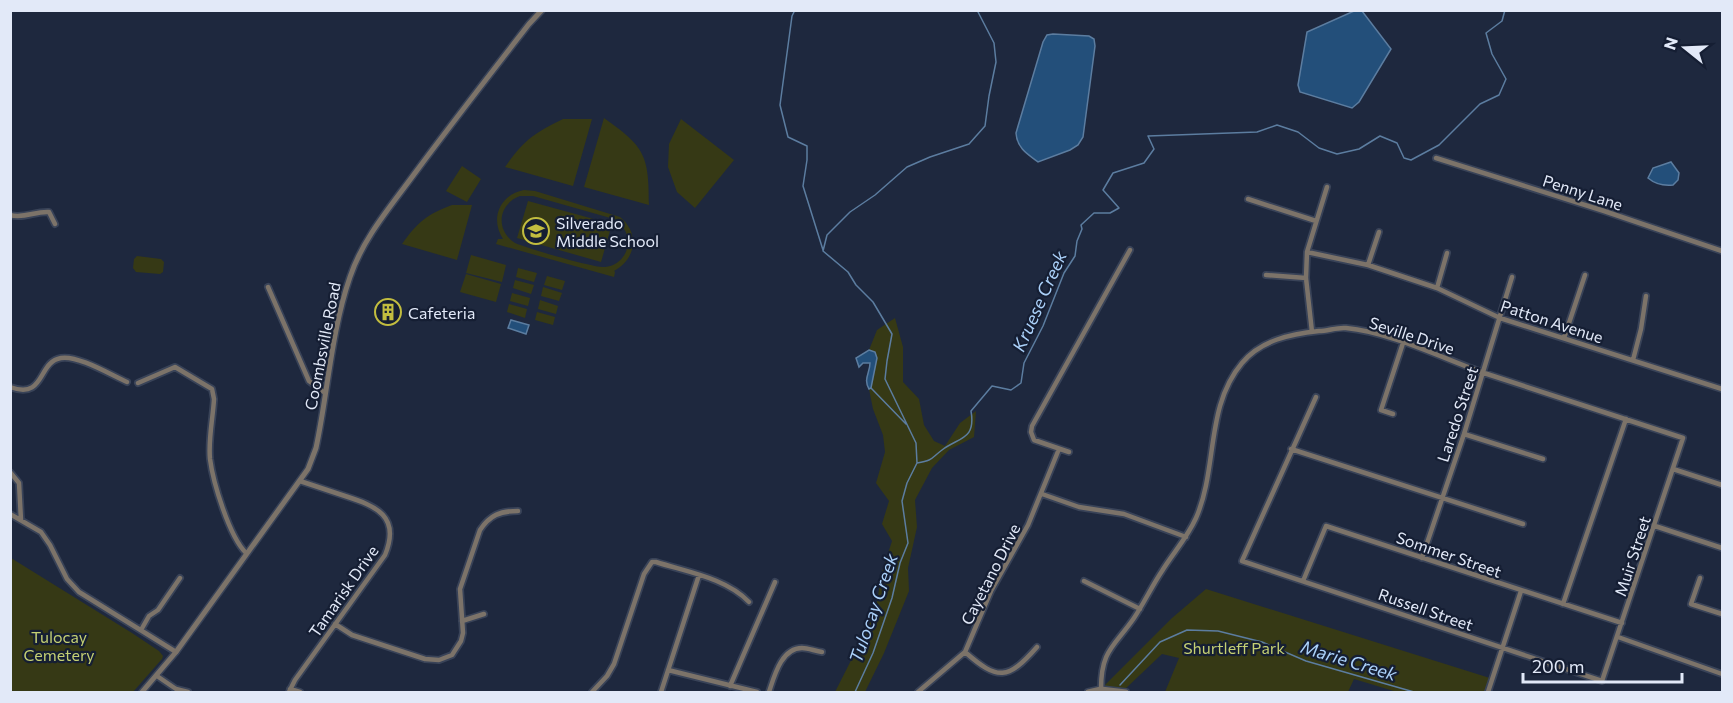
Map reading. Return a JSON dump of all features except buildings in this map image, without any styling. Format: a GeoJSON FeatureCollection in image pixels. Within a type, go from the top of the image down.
{"type":"FeatureCollection","features":[{"type":"Feature","properties":{"kind":"street","name":"Coombsville Road"},"geometry":{"type":"LineString","coordinates":[[142,693],[176,652],[308,469],[316,448],[345,296],[355,264],[367,241],[389,207],[453,122],[542,10]]}},
{"type":"Feature","properties":{"kind":"street","name":"Penny Lane"},"geometry":{"type":"LineString","coordinates":[[1436,159],[1604,211],[1722,251]]}},
{"type":"Feature","properties":{"kind":"street"},"geometry":{"type":"LineString","coordinates":[[1312,332],[1306,278],[1307,252],[1327,187]]}},
{"type":"Feature","properties":{"kind":"street"},"geometry":{"type":"LineString","coordinates":[[1248,200],[1316,221]]}},
{"type":"Feature","properties":{"kind":"street"},"geometry":{"type":"LineString","coordinates":[[10,215],[19,218],[40,211],[49,212],[55,224]]}},
{"type":"Feature","properties":{"kind":"street"},"geometry":{"type":"LineString","coordinates":[[1368,266],[1379,232]]}},
{"type":"Feature","properties":{"kind":"street"},"geometry":{"type":"LineString","coordinates":[[1069,452],[1035,440],[1031,432],[1032,426],[1130,250]]}},
{"type":"Feature","properties":{"kind":"street","name":"Patton Avenue"},"geometry":{"type":"LineString","coordinates":[[1307,252],[1368,266],[1437,288],[1500,318],[1722,389]]}},
{"type":"Feature","properties":{"kind":"street"},"geometry":{"type":"LineString","coordinates":[[1437,288],[1447,253]]}},
{"type":"Feature","properties":{"kind":"street"},"geometry":{"type":"LineString","coordinates":[[1266,275],[1306,278]]}},
{"type":"Feature","properties":{"kind":"street"},"geometry":{"type":"LineString","coordinates":[[1564,338],[1585,275]]}},
{"type":"Feature","properties":{"kind":"street","name":"Laredo Street"},"geometry":{"type":"LineString","coordinates":[[1422,558],[1464,434],[1512,277]]}},
{"type":"Feature","properties":{"kind":"street"},"geometry":{"type":"LineString","coordinates":[[268,287],[309,381],[325,393]]}},
{"type":"Feature","properties":{"kind":"street"},"geometry":{"type":"LineString","coordinates":[[1633,360],[1646,296]]}},
{"type":"Feature","properties":{"kind":"street","name":"Seville Drive"},"geometry":{"type":"LineString","coordinates":[[1101,689],[1102,667],[1108,650],[1140,609],[1163,569],[1186,537],[1200,507],[1216,417],[1228,384],[1241,363],[1251,354],[1278,338],[1344,328],[1363,330],[1683,438]]}},
{"type":"Feature","properties":{"kind":"street"},"geometry":{"type":"LineString","coordinates":[[1393,414],[1381,410],[1403,343]]}},
{"type":"Feature","properties":{"kind":"street"},"geometry":{"type":"LineString","coordinates":[[10,387],[21,391],[35,387],[51,363],[61,358],[73,358],[127,382]]}},
{"type":"Feature","properties":{"kind":"street"},"geometry":{"type":"LineString","coordinates":[[138,382],[175,367],[212,389],[214,399],[210,456],[213,477],[235,538],[246,553]]}},
{"type":"Feature","properties":{"kind":"street"},"geometry":{"type":"LineString","coordinates":[[1316,397],[1291,449],[1523,524]]}},
{"type":"Feature","properties":{"kind":"street"},"geometry":{"type":"LineString","coordinates":[[1563,604],[1626,419]]}},
{"type":"Feature","properties":{"kind":"street"},"geometry":{"type":"LineString","coordinates":[[1464,434],[1543,459]]}},
{"type":"Feature","properties":{"kind":"street","name":"Muir Street"},"geometry":{"type":"LineString","coordinates":[[1602,681],[1683,438]]}},
{"type":"Feature","properties":{"kind":"street","name":"Cayetano Drive"},"geometry":{"type":"LineString","coordinates":[[918,693],[965,652],[991,591],[1023,536],[1059,449]]}},
{"type":"Feature","properties":{"kind":"street","name":"Russell Street"},"geometry":{"type":"LineString","coordinates":[[1291,449],[1242,561],[1602,681]]}},
{"type":"Feature","properties":{"kind":"street"},"geometry":{"type":"LineString","coordinates":[[1673,469],[1722,485]]}},
{"type":"Feature","properties":{"kind":"street"},"geometry":{"type":"LineString","coordinates":[[10,472],[20,483],[21,520]]}},
{"type":"Feature","properties":{"kind":"street","name":"Tamarisk Drive"},"geometry":{"type":"LineString","coordinates":[[290,691],[295,680],[385,555],[389,546],[389,528],[382,513],[371,504],[300,481]]}},
{"type":"Feature","properties":{"kind":"street"},"geometry":{"type":"LineString","coordinates":[[1042,494],[1079,507],[1124,513],[1186,537]]}},
{"type":"Feature","properties":{"kind":"street"},"geometry":{"type":"LineString","coordinates":[[335,624],[352,635],[425,659],[439,660],[452,655],[463,633],[460,588],[480,530],[495,514],[504,511],[518,511]]}},
{"type":"Feature","properties":{"kind":"street"},"geometry":{"type":"LineString","coordinates":[[10,514],[41,532],[67,579],[79,592],[176,652]]}},
{"type":"Feature","properties":{"kind":"street","name":"Sommer Street"},"geometry":{"type":"LineString","coordinates":[[1304,581],[1326,526],[1622,623]]}},
{"type":"Feature","properties":{"kind":"street"},"geometry":{"type":"LineString","coordinates":[[1654,526],[1722,548]]}},
{"type":"Feature","properties":{"kind":"street"},"geometry":{"type":"LineString","coordinates":[[592,693],[614,664],[648,566],[652,562],[723,584],[749,602]]}},
{"type":"Feature","properties":{"kind":"street"},"geometry":{"type":"LineString","coordinates":[[661,693],[699,575]]}},
{"type":"Feature","properties":{"kind":"street"},"geometry":{"type":"LineString","coordinates":[[141,630],[149,616],[158,610],[180,578]]}},
{"type":"Feature","properties":{"kind":"street"},"geometry":{"type":"LineString","coordinates":[[1700,578],[1691,604],[1722,614]]}},
{"type":"Feature","properties":{"kind":"street"},"geometry":{"type":"LineString","coordinates":[[1084,581],[1140,609]]}},
{"type":"Feature","properties":{"kind":"street"},"geometry":{"type":"LineString","coordinates":[[730,686],[775,582]]}},
{"type":"Feature","properties":{"kind":"street"},"geometry":{"type":"LineString","coordinates":[[1488,693],[1521,591]]}},
{"type":"Feature","properties":{"kind":"street"},"geometry":{"type":"LineString","coordinates":[[462,621],[484,614]]}},
{"type":"Feature","properties":{"kind":"street"},"geometry":{"type":"LineString","coordinates":[[1618,637],[1722,674]]}},
{"type":"Feature","properties":{"kind":"street"},"geometry":{"type":"LineString","coordinates":[[965,652],[989,671],[1001,673],[1012,670],[1037,647]]}},
{"type":"Feature","properties":{"kind":"street"},"geometry":{"type":"LineString","coordinates":[[769,693],[777,669],[792,651],[800,648],[822,652]]}},
{"type":"Feature","properties":{"kind":"street"},"geometry":{"type":"LineString","coordinates":[[668,670],[757,693]]}},
{"type":"Feature","properties":{"kind":"street"},"geometry":{"type":"LineString","coordinates":[[157,675],[188,693]]}},
{"type":"Feature","properties":{"kind":"street"},"geometry":{"type":"LineString","coordinates":[[1088,693],[1101,689],[1126,693]]}},
{"type":"Feature","properties":{"kind":"street"},"geometry":{"type":"LineString","coordinates":[[290,691],[300,693]]}},
{"type":"Feature","properties":{"kind":"green space"},"geometry":{"type":"Polygon","coordinates":[[[604,118],[628,137],[642,154],[648,174],[649,205],[584,187],[604,118]]]}},
{"type":"Feature","properties":{"kind":"green space"},"geometry":{"type":"Polygon","coordinates":[[[563,119],[592,119],[573,186],[505,167],[530,138],[563,119]]]}},
{"type":"Feature","properties":{"kind":"green space"},"geometry":{"type":"Polygon","coordinates":[[[681,119],[734,160],[695,208],[677,192],[668,167],[669,144],[681,119]]]}},
{"type":"Feature","properties":{"kind":"green space"},"geometry":{"type":"Polygon","coordinates":[[[462,166],[481,179],[467,202],[446,191],[462,166]]]}},
{"type":"Feature","properties":{"kind":"green space"},"geometry":{"type":"Polygon","coordinates":[[[524,190],[535,191],[620,217],[631,230],[633,246],[631,253],[627,260],[614,271],[614,277],[496,244],[498,239],[503,239],[497,224],[499,209],[508,197],[524,190]],[[520,196],[507,205],[503,211],[504,231],[515,243],[598,267],[610,266],[624,255],[628,247],[627,235],[614,219],[533,196],[520,196]]]}},
{"type":"Feature","properties":{"kind":"green space"},"geometry":{"type":"Polygon","coordinates":[[[528,201],[612,224],[601,262],[517,238],[528,201]]]}},
{"type":"Feature","properties":{"kind":"green space"},"geometry":{"type":"Polygon","coordinates":[[[452,205],[472,205],[457,260],[402,244],[423,220],[452,205]]]}},
{"type":"Feature","properties":{"kind":"green space"},"geometry":{"type":"Polygon","coordinates":[[[471,255],[506,265],[502,282],[466,273],[471,255]]]}},
{"type":"Feature","properties":{"kind":"green space"},"geometry":{"type":"Polygon","coordinates":[[[137,256],[161,259],[164,262],[163,272],[160,274],[136,272],[133,268],[134,259],[137,256]]]}},
{"type":"Feature","properties":{"kind":"green space"},"geometry":{"type":"Polygon","coordinates":[[[518,268],[537,273],[534,282],[516,277],[518,268]]]}},
{"type":"Feature","properties":{"kind":"green space"},"geometry":{"type":"Polygon","coordinates":[[[466,274],[501,284],[496,302],[460,292],[466,274]]]}},
{"type":"Feature","properties":{"kind":"green space"},"geometry":{"type":"Polygon","coordinates":[[[547,276],[565,281],[562,290],[544,285],[547,276]]]}},
{"type":"Feature","properties":{"kind":"green space"},"geometry":{"type":"Polygon","coordinates":[[[515,280],[534,285],[531,294],[513,288],[515,280]]]}},
{"type":"Feature","properties":{"kind":"green space"},"geometry":{"type":"Polygon","coordinates":[[[543,287],[562,293],[559,301],[541,296],[543,287]]]}},
{"type":"Feature","properties":{"kind":"green space"},"geometry":{"type":"Polygon","coordinates":[[[512,293],[530,298],[528,306],[510,301],[512,293]]]}},
{"type":"Feature","properties":{"kind":"green space"},"geometry":{"type":"Polygon","coordinates":[[[540,300],[558,306],[556,314],[538,309],[540,300]]]}},
{"type":"Feature","properties":{"kind":"green space"},"geometry":{"type":"Polygon","coordinates":[[[509,304],[527,309],[525,318],[507,312],[509,304]]]}},
{"type":"Feature","properties":{"kind":"green space"},"geometry":{"type":"Polygon","coordinates":[[[537,312],[555,317],[553,325],[535,320],[537,312]]]}},
{"type":"Feature","properties":{"kind":"green space"},"geometry":{"type":"Polygon","coordinates":[[[895,318],[903,347],[903,382],[919,399],[924,425],[934,441],[945,446],[960,423],[976,411],[974,437],[949,450],[932,468],[915,500],[917,527],[908,568],[909,591],[884,653],[865,692],[835,692],[875,613],[882,572],[892,541],[882,524],[889,501],[876,483],[885,452],[883,435],[873,409],[869,389],[874,376],[875,352],[869,350],[877,330],[895,318]]]}},
{"type":"Feature","properties":{"kind":"green space","name":"Tulocay Cemetery"},"geometry":{"type":"Polygon","coordinates":[[[11,558],[159,651],[163,656],[162,659],[133,692],[11,692],[11,558]]]}},
{"type":"Feature","properties":{"kind":"green space","name":"Shurtleff Park"},"geometry":{"type":"Polygon","coordinates":[[[1206,589],[1493,679],[1488,692],[1397,692],[1354,679],[1348,692],[1165,692],[1179,658],[1162,654],[1122,692],[1088,692],[1101,689],[1172,618],[1206,589]]]}},
{"type":"Feature","properties":{"kind":"water"},"geometry":{"type":"Polygon","coordinates":[[[1354,11],[1362,11],[1391,49],[1359,102],[1352,108],[1300,92],[1298,85],[1307,32],[1354,11]]]}},
{"type":"Feature","properties":{"kind":"water"},"geometry":{"type":"Polygon","coordinates":[[[1047,35],[1089,36],[1094,39],[1095,46],[1083,137],[1078,145],[1070,150],[1038,162],[1020,147],[1016,133],[1043,42],[1047,35]]]}},
{"type":"Feature","properties":{"kind":"water"},"geometry":{"type":"Polygon","coordinates":[[[1671,162],[1679,173],[1678,180],[1673,185],[1659,184],[1648,178],[1653,168],[1671,162]]]}},
{"type":"Feature","properties":{"kind":"water"},"geometry":{"type":"Polygon","coordinates":[[[511,320],[529,325],[526,334],[508,328],[511,320]]]}},
{"type":"Feature","properties":{"kind":"water"},"geometry":{"type":"Polygon","coordinates":[[[869,350],[875,352],[877,358],[869,389],[867,379],[870,363],[863,363],[859,367],[856,358],[869,350]]]}},
{"type":"Feature","properties":{"kind":"waterway"},"geometry":{"type":"LineString","coordinates":[[795,10],[792,16],[780,105],[788,137],[807,146],[803,186],[823,250]]}},
{"type":"Feature","properties":{"kind":"waterway","name":"Tulocay Creek"},"geometry":{"type":"LineString","coordinates":[[855,692],[873,653],[908,543],[902,501],[907,483],[917,463],[916,443],[885,379],[892,334],[873,302],[856,285],[848,272],[823,251],[827,235],[850,212],[875,195],[907,167],[969,144],[985,126],[996,62],[994,43],[977,10]]}},
{"type":"Feature","properties":{"kind":"waterway","name":"Kruese Creek"},"geometry":{"type":"LineString","coordinates":[[917,463],[931,459],[969,433],[972,420],[971,411],[992,386],[1011,390],[1021,383],[1024,363],[1043,326],[1064,273],[1075,256],[1081,225],[1094,213],[1110,213],[1119,208],[1103,190],[1113,173],[1144,163],[1154,149],[1148,136],[1257,132],[1277,125],[1298,132],[1319,148],[1337,154],[1359,149],[1380,136],[1397,143],[1404,158],[1411,160],[1439,145],[1480,104],[1499,95],[1506,79],[1492,54],[1486,33],[1502,21],[1505,10]]}},
{"type":"Feature","properties":{"kind":"waterway"},"geometry":{"type":"LineString","coordinates":[[871,388],[906,424]]}},
{"type":"Feature","properties":{"kind":"waterway","name":"Marie Creek"},"geometry":{"type":"LineString","coordinates":[[1120,685],[1160,642],[1187,630],[1218,631],[1262,642],[1306,661],[1414,692]]}},
{"type":"Feature","properties":{"kind":"place","name":"Silverado Middle School"},"geometry":{"type":"Point","coordinates":[536,231]}},
{"type":"Feature","properties":{"kind":"place","name":"Cafeteria"},"geometry":{"type":"Point","coordinates":[388,312]}}]}
